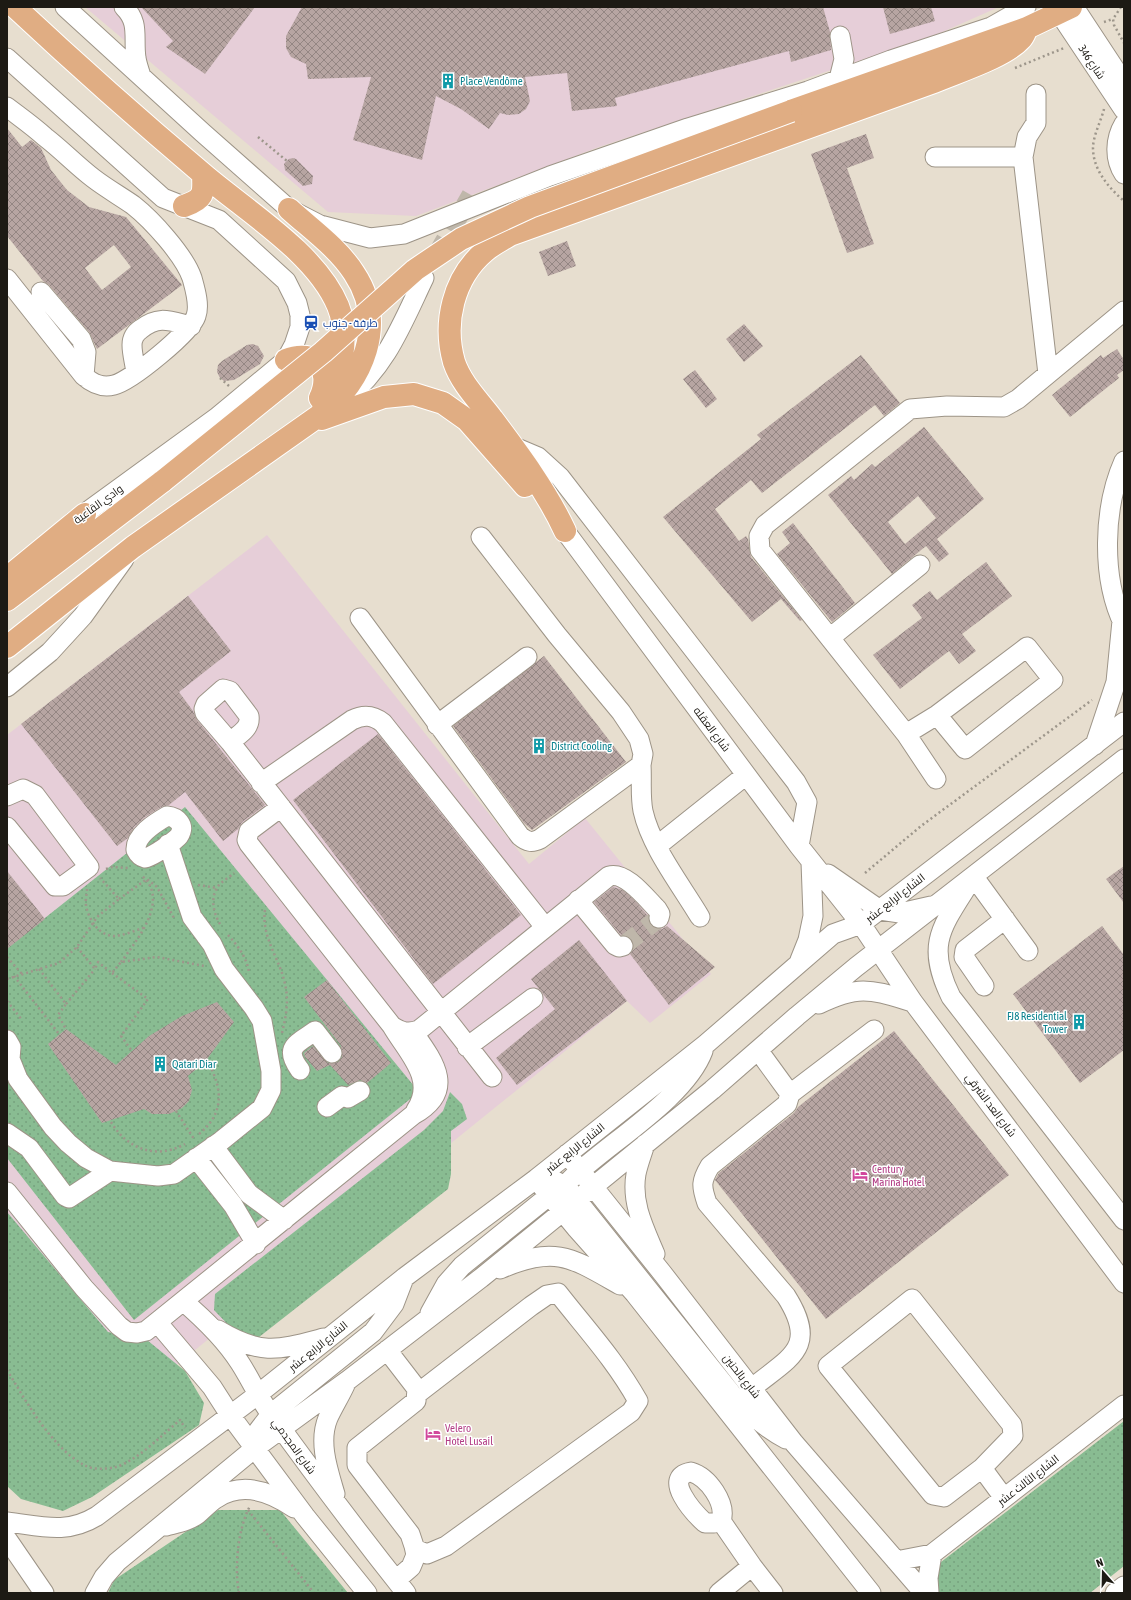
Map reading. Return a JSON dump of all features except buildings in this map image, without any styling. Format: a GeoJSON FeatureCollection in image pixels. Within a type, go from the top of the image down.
{"type":"FeatureCollection","features":[{"type":"Feature","properties":{"kind":"main road","name":"وادي القاعية"},"geometry":{"type":"LineString","coordinates":[[7,600],[164,481],[323,352],[415,270],[461,239],[530,207],[790,111],[924,57],[993,33],[1027,28],[1068,9]]}},
{"type":"Feature","properties":{"kind":"main road"},"geometry":{"type":"LineString","coordinates":[[15,12],[203,175],[296,250],[329,287],[338,308],[343,330],[343,350],[339,371],[332,390],[308,425]]}},
{"type":"Feature","properties":{"kind":"main road"},"geometry":{"type":"LineString","coordinates":[[565,531],[546,495],[512,446],[469,389],[455,363],[449,333],[452,303],[463,276],[484,252],[510,235],[934,82],[979,64],[1010,48],[1022,39],[1027,28]]}},
{"type":"Feature","properties":{"kind":"main road"},"geometry":{"type":"LineString","coordinates":[[184,206],[193,203],[202,196],[204,192],[203,175]]}},
{"type":"Feature","properties":{"kind":"main road"},"geometry":{"type":"LineString","coordinates":[[7,647],[133,547],[308,425],[342,396],[358,371],[368,343],[369,314],[364,293],[355,274],[336,252],[289,209]]}},
{"type":"Feature","properties":{"kind":"main road"},"geometry":{"type":"LineString","coordinates":[[286,360],[296,356],[306,356],[316,361],[323,370],[326,380],[324,390],[308,425]]}},
{"type":"Feature","properties":{"kind":"main road"},"geometry":{"type":"LineString","coordinates":[[308,425],[384,397],[414,394],[443,403],[467,420],[565,531]]}},
{"type":"Feature","properties":{"kind":"main road"},"geometry":{"type":"LineString","coordinates":[[7,578],[85,514]]}},
{"type":"Feature","properties":{"kind":"street"},"geometry":{"type":"LineString","coordinates":[[65,7],[289,209],[320,225],[370,238],[404,234],[562,172],[688,128],[838,79],[924,57]]}},
{"type":"Feature","properties":{"kind":"street"},"geometry":{"type":"LineString","coordinates":[[124,7],[132,15],[136,28],[136,58],[141,76]]}},
{"type":"Feature","properties":{"kind":"street"},"geometry":{"type":"LineString","coordinates":[[993,33],[1026,7]]}},
{"type":"Feature","properties":{"kind":"street","name":"شارع 346"},"geometry":{"type":"LineString","coordinates":[[1068,9],[1071,44],[1124,110]]}},
{"type":"Feature","properties":{"kind":"street","name":"شارع 346"},"geometry":{"type":"LineString","coordinates":[[1068,9],[1124,83]]}},
{"type":"Feature","properties":{"kind":"street"},"geometry":{"type":"LineString","coordinates":[[838,79],[844,58],[840,36]]}},
{"type":"Feature","properties":{"kind":"street"},"geometry":{"type":"LineString","coordinates":[[7,58],[163,198],[220,220],[286,281],[297,303],[300,315],[300,327],[286,360]]}},
{"type":"Feature","properties":{"kind":"street"},"geometry":{"type":"LineString","coordinates":[[1036,94],[1036,123],[1027,137],[1023,157],[1048,374]]}},
{"type":"Feature","properties":{"kind":"street"},"geometry":{"type":"LineString","coordinates":[[7,107],[45,136],[93,178],[141,212],[177,251],[192,277],[197,304],[196,316],[191,326],[126,381],[113,386],[102,386],[92,384],[84,376],[7,279]]}},
{"type":"Feature","properties":{"kind":"street"},"geometry":{"type":"LineString","coordinates":[[1124,124],[1119,133],[1116,151],[1124,174]]}},
{"type":"Feature","properties":{"kind":"street"},"geometry":{"type":"LineString","coordinates":[[935,157],[1023,157]]}},
{"type":"Feature","properties":{"kind":"street"},"geometry":{"type":"LineString","coordinates":[[141,212],[163,198]]}},
{"type":"Feature","properties":{"kind":"street"},"geometry":{"type":"LineString","coordinates":[[308,425],[334,409],[352,394],[382,360],[406,320],[424,278]]}},
{"type":"Feature","properties":{"kind":"street"},"geometry":{"type":"LineString","coordinates":[[41,292],[81,339],[84,345],[84,376]]}},
{"type":"Feature","properties":{"kind":"street"},"geometry":{"type":"LineString","coordinates":[[936,779],[906,734],[831,637],[760,550],[759,536],[765,525],[910,409],[947,406],[1004,406],[1018,399],[1124,311]]}},
{"type":"Feature","properties":{"kind":"street"},"geometry":{"type":"LineString","coordinates":[[136,373],[132,346],[137,332],[150,322],[157,320],[164,320],[191,326]]}},
{"type":"Feature","properties":{"kind":"street","name":"وادي القاعية"},"geometry":{"type":"LineString","coordinates":[[7,569],[216,418],[286,360]]}},
{"type":"Feature","properties":{"kind":"street"},"geometry":{"type":"LineString","coordinates":[[512,446],[538,458],[560,477],[796,782],[807,802],[799,846]]}},
{"type":"Feature","properties":{"kind":"street"},"geometry":{"type":"LineString","coordinates":[[1095,745],[1116,682],[1123,623],[1112,587],[1108,565],[1107,534],[1118,474],[1124,461]]}},
{"type":"Feature","properties":{"kind":"street","name":"شارع العقله"},"geometry":{"type":"LineString","coordinates":[[565,531],[811,862],[861,924]]}},
{"type":"Feature","properties":{"kind":"street"},"geometry":{"type":"LineString","coordinates":[[481,537],[557,635],[622,712],[640,739],[643,754],[641,765],[643,809],[647,826],[657,846],[700,917]]}},
{"type":"Feature","properties":{"kind":"street"},"geometry":{"type":"LineString","coordinates":[[7,686],[50,652],[60,642],[83,616],[133,547]]}},
{"type":"Feature","properties":{"kind":"street"},"geometry":{"type":"LineString","coordinates":[[831,637],[920,566]]}},
{"type":"Feature","properties":{"kind":"street"},"geometry":{"type":"LineString","coordinates":[[360,618],[437,725],[520,836],[526,841],[533,842],[540,839],[641,765]]}},
{"type":"Feature","properties":{"kind":"street"},"geometry":{"type":"LineString","coordinates":[[906,734],[937,715],[1027,648],[1053,680],[965,749],[937,715]]}},
{"type":"Feature","properties":{"kind":"street"},"geometry":{"type":"LineString","coordinates":[[437,725],[527,657]]}},
{"type":"Feature","properties":{"kind":"street"},"geometry":{"type":"LineString","coordinates":[[261,782],[352,720],[360,716],[376,718],[383,723],[546,927]]}},
{"type":"Feature","properties":{"kind":"street","name":"الشارع الرابع عشر"},"geometry":{"type":"LineString","coordinates":[[7,1522],[46,1528],[66,1528],[87,1522],[257,1395],[405,1277],[536,1179],[706,1044],[833,934],[861,924],[1124,722]]}},
{"type":"Feature","properties":{"kind":"street"},"geometry":{"type":"LineString","coordinates":[[230,742],[492,1077]]}},
{"type":"Feature","properties":{"kind":"street"},"geometry":{"type":"LineString","coordinates":[[564,1191],[593,1187],[712,1090],[797,1016],[935,906],[1120,764]]}},
{"type":"Feature","properties":{"kind":"street"},"geometry":{"type":"LineString","coordinates":[[657,846],[746,775]]}},
{"type":"Feature","properties":{"kind":"street"},"geometry":{"type":"LineString","coordinates":[[7,796],[23,790],[35,795],[92,871],[63,886],[55,886],[7,827]]}},
{"type":"Feature","properties":{"kind":"street"},"geometry":{"type":"LineString","coordinates":[[7,1192],[84,1288],[119,1326],[127,1332],[137,1333],[146,1331],[256,1244],[413,1115],[424,1108],[434,1098],[438,1086],[437,1070],[392,1026],[249,844],[247,840],[249,831],[281,807]]}},
{"type":"Feature","properties":{"kind":"street"},"geometry":{"type":"LineString","coordinates":[[7,1040],[11,1047],[9,1061],[18,1079],[54,1127],[68,1143],[86,1158],[110,1171],[158,1176],[174,1174],[201,1149],[262,1108],[271,1090],[268,1051],[262,1021],[254,1008],[224,969],[212,944],[192,917],[168,844]]}},
{"type":"Feature","properties":{"kind":"street"},"geometry":{"type":"LineString","coordinates":[[892,969],[894,939],[900,913],[912,896],[945,859]]}},
{"type":"Feature","properties":{"kind":"street"},"geometry":{"type":"LineString","coordinates":[[811,862],[880,910],[900,913],[935,906]]}},
{"type":"Feature","properties":{"kind":"street"},"geometry":{"type":"LineString","coordinates":[[800,961],[808,940],[813,916],[811,862]]}},
{"type":"Feature","properties":{"kind":"street"},"geometry":{"type":"LineString","coordinates":[[392,1026],[398,1030],[413,1032],[419,1030],[604,879],[618,875],[627,880],[657,909],[660,914],[659,918]]}},
{"type":"Feature","properties":{"kind":"street"},"geometry":{"type":"LineString","coordinates":[[974,877],[1028,951]]}},
{"type":"Feature","properties":{"kind":"street"},"geometry":{"type":"LineString","coordinates":[[974,877],[940,933],[937,949],[942,978],[951,997],[1124,1220]]}},
{"type":"Feature","properties":{"kind":"street"},"geometry":{"type":"LineString","coordinates":[[578,900],[615,945],[619,947],[623,946]]}},
{"type":"Feature","properties":{"kind":"street"},"geometry":{"type":"LineString","coordinates":[[984,986],[964,957],[965,950],[1005,919]]}},
{"type":"Feature","properties":{"kind":"street","name":"شارع العد الشرقي"},"geometry":{"type":"LineString","coordinates":[[861,924],[913,1002],[1124,1282]]}},
{"type":"Feature","properties":{"kind":"street"},"geometry":{"type":"LineString","coordinates":[[797,1016],[829,1000],[862,990],[873,990],[913,1002]]}},
{"type":"Feature","properties":{"kind":"street"},"geometry":{"type":"LineString","coordinates":[[467,1046],[533,998]]}},
{"type":"Feature","properties":{"kind":"street"},"geometry":{"type":"LineString","coordinates":[[752,1388],[794,1353],[801,1340],[801,1326],[795,1310],[786,1296],[707,1203],[703,1192],[702,1178],[710,1166],[787,1104],[790,1094],[874,1030]]}},
{"type":"Feature","properties":{"kind":"street"},"geometry":{"type":"LineString","coordinates":[[300,1070],[292,1059],[292,1051],[295,1045],[315,1031],[332,1052]]}},
{"type":"Feature","properties":{"kind":"street"},"geometry":{"type":"LineString","coordinates":[[413,1032],[420,1055]]}},
{"type":"Feature","properties":{"kind":"street"},"geometry":{"type":"LineString","coordinates":[[427,1319],[446,1284],[462,1266],[564,1191],[580,1171],[676,1090],[694,1069],[706,1044]]}},
{"type":"Feature","properties":{"kind":"street"},"geometry":{"type":"LineString","coordinates":[[758,1050],[790,1094]]}},
{"type":"Feature","properties":{"kind":"street"},"geometry":{"type":"LineString","coordinates":[[327,1107],[342,1096],[348,1098],[360,1091]]}},
{"type":"Feature","properties":{"kind":"street"},"geometry":{"type":"LineString","coordinates":[[7,1133],[24,1143],[65,1196],[69,1198],[110,1171]]}},
{"type":"Feature","properties":{"kind":"street"},"geometry":{"type":"LineString","coordinates":[[645,1144],[636,1174],[636,1206],[663,1274]]}},
{"type":"Feature","properties":{"kind":"street"},"geometry":{"type":"LineString","coordinates":[[201,1149],[249,1194],[284,1220]]}},
{"type":"Feature","properties":{"kind":"street"},"geometry":{"type":"LineString","coordinates":[[201,1149],[256,1244]]}},
{"type":"Feature","properties":{"kind":"street"},"geometry":{"type":"LineString","coordinates":[[95,1593],[104,1577],[118,1562],[255,1448],[347,1381],[481,1278],[562,1210],[564,1191],[569,1172],[567,1154]]}},
{"type":"Feature","properties":{"kind":"street","name":"شارع بالحنين"},"geometry":{"type":"LineString","coordinates":[[567,1154],[663,1274],[794,1443],[924,1593]]}},
{"type":"Feature","properties":{"kind":"street"},"geometry":{"type":"LineString","coordinates":[[536,1179],[551,1179],[564,1191],[744,1408],[769,1430],[794,1443]]}},
{"type":"Feature","properties":{"kind":"street"},"geometry":{"type":"LineString","coordinates":[[562,1210],[635,1294],[863,1590]]}},
{"type":"Feature","properties":{"kind":"street"},"geometry":{"type":"LineString","coordinates":[[481,1278],[534,1256],[555,1255],[584,1265],[635,1294]]}},
{"type":"Feature","properties":{"kind":"street"},"geometry":{"type":"LineString","coordinates":[[255,1448],[258,1431],[271,1414],[373,1332],[394,1304],[405,1277]]}},
{"type":"Feature","properties":{"kind":"street"},"geometry":{"type":"LineString","coordinates":[[415,1549],[427,1554],[446,1546],[631,1412],[638,1401],[622,1374],[597,1339],[558,1293],[547,1295],[531,1306],[417,1394]]}},
{"type":"Feature","properties":{"kind":"street"},"geometry":{"type":"LineString","coordinates":[[912,1299],[1012,1425],[1013,1436],[982,1468],[944,1497],[933,1495],[828,1366],[912,1299]]}},
{"type":"Feature","properties":{"kind":"street","name":"شارع المجدمي"},"geometry":{"type":"LineString","coordinates":[[183,1301],[212,1326],[240,1363],[257,1395],[339,1509],[401,1587]]}},
{"type":"Feature","properties":{"kind":"street"},"geometry":{"type":"LineString","coordinates":[[157,1322],[212,1387],[230,1415],[306,1516],[367,1593]]}},
{"type":"Feature","properties":{"kind":"street"},"geometry":{"type":"LineString","coordinates":[[212,1326],[237,1341],[258,1348],[292,1346],[329,1337]]}},
{"type":"Feature","properties":{"kind":"street"},"geometry":{"type":"LineString","coordinates":[[387,1350],[411,1379],[417,1389],[416,1401],[357,1448],[357,1465],[410,1534],[416,1555],[401,1587]]}},
{"type":"Feature","properties":{"kind":"street"},"geometry":{"type":"LineString","coordinates":[[339,1509],[328,1470],[324,1438],[328,1419],[347,1381]]}},
{"type":"Feature","properties":{"kind":"street","name":"الشارع الثالث عشر"},"geometry":{"type":"LineString","coordinates":[[896,1561],[932,1554],[1124,1406]]}},
{"type":"Feature","properties":{"kind":"street"},"geometry":{"type":"LineString","coordinates":[[982,1468],[1004,1498]]}},
{"type":"Feature","properties":{"kind":"street"},"geometry":{"type":"LineString","coordinates":[[159,1527],[188,1520],[224,1494],[235,1490],[254,1489],[281,1499],[306,1516]]}},
{"type":"Feature","properties":{"kind":"street"},"geometry":{"type":"LineString","coordinates":[[721,1521],[752,1566],[773,1593]]}},
{"type":"Feature","properties":{"kind":"street"},"geometry":{"type":"LineString","coordinates":[[7,1539],[44,1593]]}},
{"type":"Feature","properties":{"kind":"street"},"geometry":{"type":"LineString","coordinates":[[928,1593],[928,1578],[932,1554]]}},
{"type":"Feature","properties":{"kind":"street"},"geometry":{"type":"LineString","coordinates":[[719,1593],[752,1566]]}},
{"type":"Feature","properties":{"kind":"street"},"geometry":{"type":"LineString","coordinates":[[1115,1593],[1124,1586]]}},
{"type":"Feature","properties":{"kind":"path"},"geometry":{"type":"LineString","coordinates":[[1121,7],[1113,19],[1114,25],[1124,43]]}},
{"type":"Feature","properties":{"kind":"path"},"geometry":{"type":"LineString","coordinates":[[1103,103],[1104,107],[1093,148],[1097,166],[1104,180],[1124,201]]}},
{"type":"Feature","properties":{"kind":"path"},"geometry":{"type":"LineString","coordinates":[[258,138],[287,161]]}},
{"type":"Feature","properties":{"kind":"path"},"geometry":{"type":"LineString","coordinates":[[865,873],[921,826],[1116,682]]}},
{"type":"Feature","properties":{"kind":"path"},"geometry":{"type":"LineString","coordinates":[[92,871],[112,867],[130,868]]}},
{"type":"Feature","properties":{"kind":"path"},"geometry":{"type":"LineString","coordinates":[[92,871],[119,899]]}},
{"type":"Feature","properties":{"kind":"path"},"geometry":{"type":"LineString","coordinates":[[92,871],[85,903],[93,923],[104,932],[113,936],[143,928]]}},
{"type":"Feature","properties":{"kind":"path"},"geometry":{"type":"LineString","coordinates":[[136,871],[157,887],[175,919]]}},
{"type":"Feature","properties":{"kind":"path"},"geometry":{"type":"LineString","coordinates":[[222,927],[215,914],[213,904],[217,888],[234,873]]}},
{"type":"Feature","properties":{"kind":"path"},"geometry":{"type":"LineString","coordinates":[[7,979],[59,963],[76,947],[97,917],[147,879]]}},
{"type":"Feature","properties":{"kind":"path"},"geometry":{"type":"LineString","coordinates":[[112,973],[121,962],[148,919],[153,903],[152,892],[147,879]]}},
{"type":"Feature","properties":{"kind":"path"},"geometry":{"type":"LineString","coordinates":[[265,910],[265,927],[285,982],[287,995],[286,1016],[281,1037],[278,1043],[268,1051]]}},
{"type":"Feature","properties":{"kind":"path"},"geometry":{"type":"LineString","coordinates":[[226,933],[241,951],[249,966],[248,980],[240,991]]}},
{"type":"Feature","properties":{"kind":"path"},"geometry":{"type":"LineString","coordinates":[[76,947],[95,969]]}},
{"type":"Feature","properties":{"kind":"path"},"geometry":{"type":"LineString","coordinates":[[7,957],[22,974]]}},
{"type":"Feature","properties":{"kind":"path"},"geometry":{"type":"LineString","coordinates":[[121,962],[157,957],[224,969]]}},
{"type":"Feature","properties":{"kind":"path"},"geometry":{"type":"LineString","coordinates":[[66,1029],[58,1015],[95,969],[98,962],[148,999],[121,1036],[132,1051]]}},
{"type":"Feature","properties":{"kind":"path"},"geometry":{"type":"LineString","coordinates":[[39,969],[66,1004]]}},
{"type":"Feature","properties":{"kind":"path"},"geometry":{"type":"LineString","coordinates":[[14,976],[59,1034]]}},
{"type":"Feature","properties":{"kind":"path"},"geometry":{"type":"LineString","coordinates":[[7,1001],[22,1020]]}},
{"type":"Feature","properties":{"kind":"path"},"geometry":{"type":"LineString","coordinates":[[201,1149],[201,1132],[215,1113],[219,1101],[219,1087],[207,1060]]}},
{"type":"Feature","properties":{"kind":"path"},"geometry":{"type":"LineString","coordinates":[[176,1111],[201,1149]]}},
{"type":"Feature","properties":{"kind":"path"},"geometry":{"type":"LineString","coordinates":[[111,1122],[119,1135],[136,1147],[157,1152],[170,1150],[183,1145],[201,1149]]}},
{"type":"Feature","properties":{"kind":"path"},"geometry":{"type":"LineString","coordinates":[[7,1370],[28,1404],[44,1426],[64,1450],[87,1467],[101,1469],[122,1464],[132,1458],[180,1420],[195,1441]]}},
{"type":"Feature","properties":{"kind":"path"},"geometry":{"type":"LineString","coordinates":[[239,1593],[236,1580],[237,1550],[248,1509],[254,1498],[254,1489]]}},
{"type":"Feature","properties":{"kind":"path"},"geometry":{"type":"LineString","coordinates":[[248,1509],[314,1593]]}},
{"type":"Feature","properties":{"kind":"shaded area"},"geometry":{"type":"Polygon","coordinates":[[[85,7],[999,7],[931,37],[599,147],[416,216],[328,212],[85,7]]]}},
{"type":"Feature","properties":{"kind":"shaded area"},"geometry":{"type":"Polygon","coordinates":[[[267,535],[529,864],[585,818],[711,974],[650,1023],[627,1001],[143,1392],[7,1215],[7,735],[267,535]]]}},
{"type":"Feature","properties":{"kind":"green space"},"geometry":{"type":"Polygon","coordinates":[[[185,807],[419,1092],[134,1320],[7,1158],[7,948],[185,807]]]}},
{"type":"Feature","properties":{"kind":"green space"},"geometry":{"type":"Polygon","coordinates":[[[450,1092],[462,1104],[467,1119],[451,1131],[451,1174],[448,1189],[254,1341],[237,1334],[214,1310],[215,1294],[424,1130],[443,1111],[450,1092]]]}},
{"type":"Feature","properties":{"kind":"green space"},"geometry":{"type":"Polygon","coordinates":[[[7,1212],[108,1332],[147,1340],[185,1371],[204,1403],[199,1425],[92,1497],[63,1511],[21,1499],[7,1486],[7,1212]]]}},
{"type":"Feature","properties":{"kind":"green space"},"geometry":{"type":"Polygon","coordinates":[[[1124,1421],[1124,1566],[1090,1593],[937,1593],[936,1574],[941,1562],[1124,1421]]]}},
{"type":"Feature","properties":{"kind":"green space"},"geometry":{"type":"Polygon","coordinates":[[[218,1510],[280,1510],[348,1593],[108,1593],[114,1580],[218,1510]]]}},
{"type":"Feature","properties":{"kind":"tunnel"},"geometry":{"type":"LineString","coordinates":[[436,256],[471,195]]}},
{"type":"Feature","properties":{"kind":"tunnel"},"geometry":{"type":"LineString","coordinates":[[623,946],[659,918]]}},
{"type":"Feature","properties":{"kind":"place","name":"Place Vendôme"},"geometry":{"type":"Point","coordinates":[448,81]}},
{"type":"Feature","properties":{"kind":"place","name":"طرفة - جنوب"},"geometry":{"type":"Point","coordinates":[311,323]}},
{"type":"Feature","properties":{"kind":"place","name":"District Cooling"},"geometry":{"type":"Point","coordinates":[539,746]}},
{"type":"Feature","properties":{"kind":"place","name":"FJ8 Residential Tower"},"geometry":{"type":"Point","coordinates":[1079,1022]}},
{"type":"Feature","properties":{"kind":"place","name":"Qatari Diar"},"geometry":{"type":"Point","coordinates":[160,1064]}},
{"type":"Feature","properties":{"kind":"place","name":"Century Marina Hotel"},"geometry":{"type":"Point","coordinates":[860,1175]}},
{"type":"Feature","properties":{"kind":"place","name":"Velero Hotel Lusail"},"geometry":{"type":"Point","coordinates":[433,1434]}}]}
